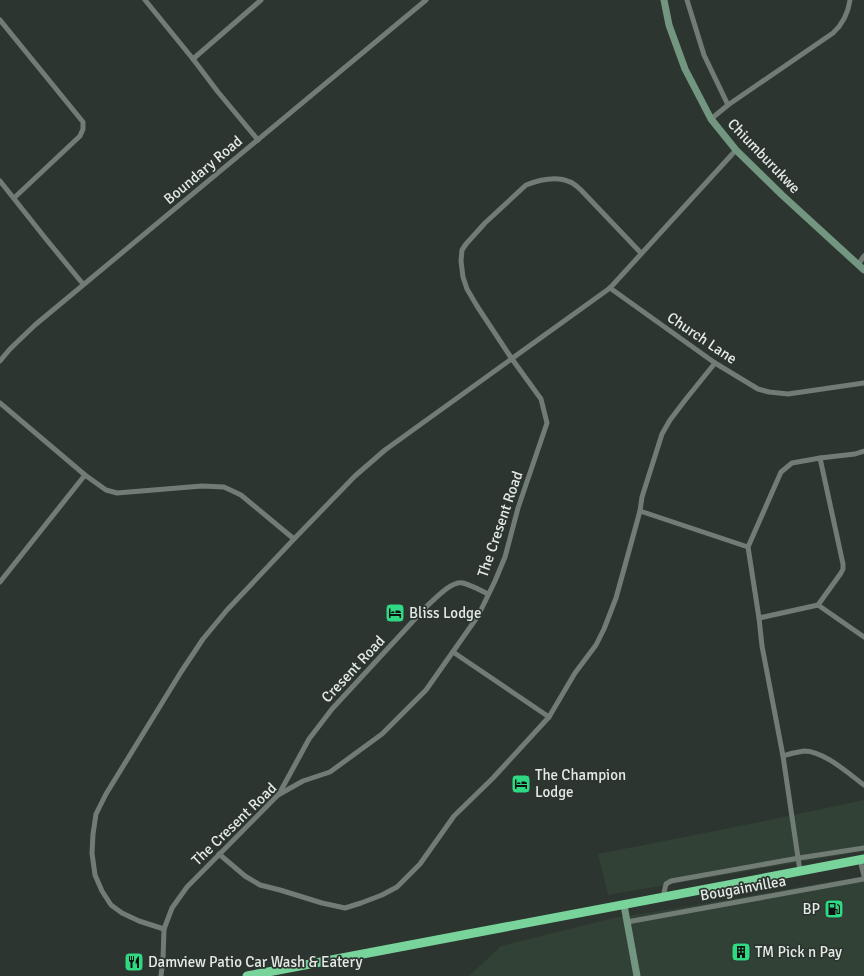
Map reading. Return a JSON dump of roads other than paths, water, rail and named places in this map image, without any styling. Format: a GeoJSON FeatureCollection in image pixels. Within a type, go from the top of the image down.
{"type":"FeatureCollection","features":[{"type":"Feature","properties":{"kind":"highway"},"geometry":{"type":"LineString","coordinates":[[247,976],[862,859]]}},
{"type":"Feature","properties":{"kind":"street"},"geometry":{"type":"LineString","coordinates":[[145,0],[258,140]]}},
{"type":"Feature","properties":{"kind":"street"},"geometry":{"type":"LineString","coordinates":[[193,59],[262,0]]}},
{"type":"Feature","properties":{"kind":"street","name":"Boundary Road"},"geometry":{"type":"LineString","coordinates":[[0,362],[10,349],[35,325],[83,284],[426,0]]}},
{"type":"Feature","properties":{"kind":"street","name":"Chiumburukwe"},"geometry":{"type":"LineString","coordinates":[[664,0],[669,25],[685,69],[711,119],[736,150],[782,195],[861,267]]}},
{"type":"Feature","properties":{"kind":"street"},"geometry":{"type":"LineString","coordinates":[[687,0],[704,54],[728,105]]}},
{"type":"Feature","properties":{"kind":"street"},"geometry":{"type":"LineString","coordinates":[[711,119],[728,105],[832,33],[839,27],[845,18],[850,0]]}},
{"type":"Feature","properties":{"kind":"street"},"geometry":{"type":"LineString","coordinates":[[0,20],[83,122],[83,129],[80,136],[14,198]]}},
{"type":"Feature","properties":{"kind":"street"},"geometry":{"type":"LineString","coordinates":[[164,929],[139,921],[122,913],[111,905],[102,891],[95,875],[92,852],[96,814],[106,794],[164,699],[203,639],[227,610],[294,538],[355,476],[385,450],[610,288],[736,150]]}},
{"type":"Feature","properties":{"kind":"street","name":"The Cresent Road"},"geometry":{"type":"LineString","coordinates":[[161,976],[164,929],[172,908],[187,887],[278,795],[303,781],[330,772],[382,734],[426,690],[478,616],[495,581],[547,424],[541,399],[512,359],[467,289],[463,277],[461,261],[462,250],[486,223],[526,185],[533,182],[559,179],[570,182],[580,189],[641,253]]}},
{"type":"Feature","properties":{"kind":"street"},"geometry":{"type":"LineString","coordinates":[[0,181],[83,284]]}},
{"type":"Feature","properties":{"kind":"street"},"geometry":{"type":"LineString","coordinates":[[861,267],[864,256]]}},
{"type":"Feature","properties":{"kind":"street","name":"Church Lane"},"geometry":{"type":"LineString","coordinates":[[610,288],[715,363],[758,389],[788,394],[864,383]]}},
{"type":"Feature","properties":{"kind":"street"},"geometry":{"type":"LineString","coordinates":[[219,854],[245,876],[260,885],[322,903],[346,908],[382,895],[397,887],[420,864],[454,816],[493,778],[549,717],[575,673],[596,645],[616,598],[640,511],[642,496],[662,434],[670,420],[715,363]]}},
{"type":"Feature","properties":{"kind":"street"},"geometry":{"type":"LineString","coordinates":[[0,403],[85,475],[106,490],[117,494],[202,486],[224,487],[241,495],[294,538]]}},
{"type":"Feature","properties":{"kind":"street"},"geometry":{"type":"LineString","coordinates":[[800,871],[782,756],[762,646],[748,547],[781,472],[792,463],[855,454],[864,451]]}},
{"type":"Feature","properties":{"kind":"street"},"geometry":{"type":"LineString","coordinates":[[759,618],[818,605],[843,570],[843,564],[820,458]]}},
{"type":"Feature","properties":{"kind":"street"},"geometry":{"type":"LineString","coordinates":[[0,582],[85,475]]}},
{"type":"Feature","properties":{"kind":"street"},"geometry":{"type":"LineString","coordinates":[[640,511],[748,547]]}},
{"type":"Feature","properties":{"kind":"street","name":"Cresent Road"},"geometry":{"type":"LineString","coordinates":[[278,795],[308,739],[332,709],[427,606],[453,584],[461,582],[488,594]]}},
{"type":"Feature","properties":{"kind":"street"},"geometry":{"type":"LineString","coordinates":[[818,605],[864,636]]}},
{"type":"Feature","properties":{"kind":"street"},"geometry":{"type":"LineString","coordinates":[[453,652],[549,717]]}},
{"type":"Feature","properties":{"kind":"street"},"geometry":{"type":"LineString","coordinates":[[782,756],[804,751],[815,753],[825,757],[864,785]]}},
{"type":"Feature","properties":{"kind":"street"},"geometry":{"type":"LineString","coordinates":[[663,897],[666,884],[671,881],[864,848]]}},
{"type":"Feature","properties":{"kind":"street"},"geometry":{"type":"LineString","coordinates":[[862,859],[864,878]]}},
{"type":"Feature","properties":{"kind":"street","name":"Bougainvillea"},"geometry":{"type":"LineString","coordinates":[[627,922],[864,878]]}},
{"type":"Feature","properties":{"kind":"street"},"geometry":{"type":"LineString","coordinates":[[624,905],[637,976]]}},
{"type":"Feature","properties":{"kind":"place","name":"Bliss Lodge"},"geometry":{"type":"Point","coordinates":[395,613]}},
{"type":"Feature","properties":{"kind":"place","name":"The Champion Lodge"},"geometry":{"type":"Point","coordinates":[521,784]}},
{"type":"Feature","properties":{"kind":"place","name":"BP"},"geometry":{"type":"Point","coordinates":[834,909]}},
{"type":"Feature","properties":{"kind":"place","name":"TM Pick n Pay"},"geometry":{"type":"Point","coordinates":[741,952]}},
{"type":"Feature","properties":{"kind":"place","name":"Damview Patio Car Wash & Eatery"},"geometry":{"type":"Point","coordinates":[134,962]}}]}
